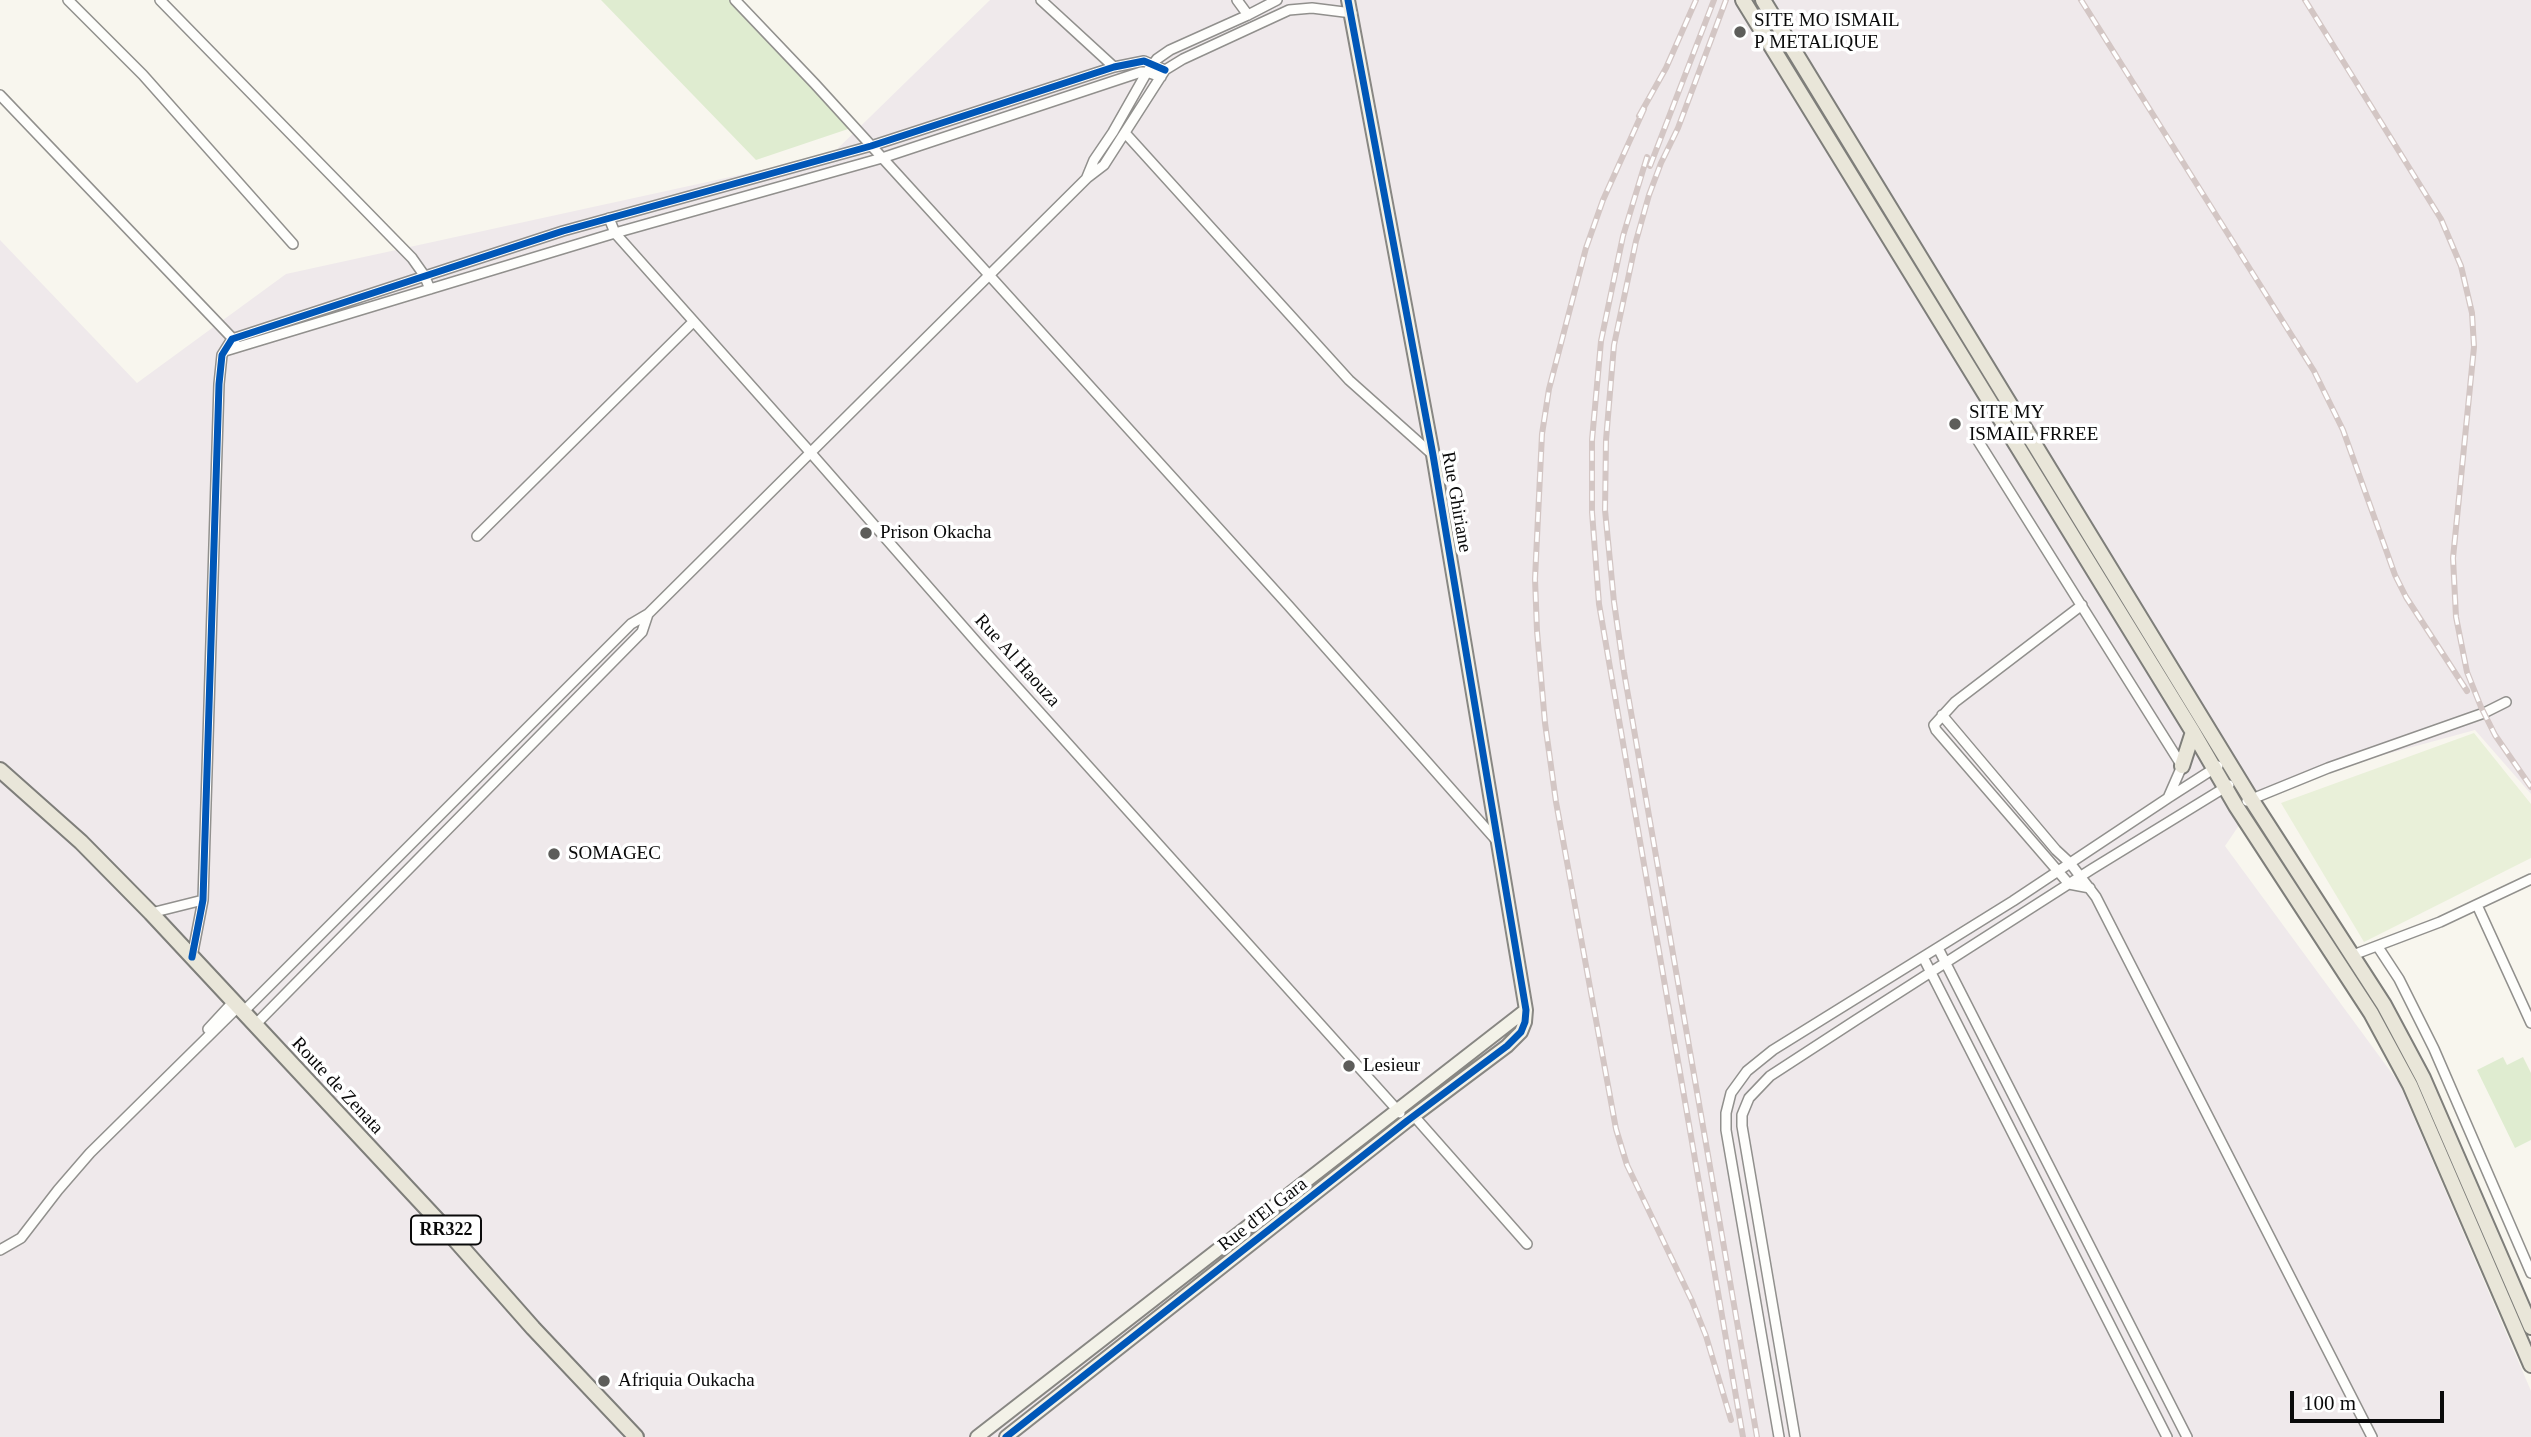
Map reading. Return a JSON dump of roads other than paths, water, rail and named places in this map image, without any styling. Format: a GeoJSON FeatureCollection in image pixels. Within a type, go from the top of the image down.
{"type":"FeatureCollection","features":[{"type":"Feature","properties":{"kind":"main road"},"geometry":{"type":"LineString","coordinates":[[1743,0],[2236,806],[2392,1049],[2410,1084],[2531,1365]]}},
{"type":"Feature","properties":{"kind":"main road"},"geometry":{"type":"LineString","coordinates":[[1763,0],[2251,799],[2384,1005],[2423,1078],[2531,1327]]}},
{"type":"Feature","properties":{"kind":"main road"},"geometry":{"type":"LineString","coordinates":[[2182,766],[2193,732]]}},
{"type":"Feature","properties":{"kind":"main road","name":"Route de Zenata"},"geometry":{"type":"LineString","coordinates":[[0,770],[82,842],[151,913],[636,1437]]}},
{"type":"Feature","properties":{"kind":"street"},"geometry":{"type":"LineString","coordinates":[[68,0],[151,84],[293,244]]}},
{"type":"Feature","properties":{"kind":"street"},"geometry":{"type":"LineString","coordinates":[[160,0],[412,258],[425,275],[430,289]]}},
{"type":"Feature","properties":{"kind":"street"},"geometry":{"type":"LineString","coordinates":[[735,0],[990,276],[1498,842]]}},
{"type":"Feature","properties":{"kind":"street"},"geometry":{"type":"LineString","coordinates":[[1041,0],[1114,67]]}},
{"type":"Feature","properties":{"kind":"street"},"geometry":{"type":"LineString","coordinates":[[1237,0],[1248,15]]}},
{"type":"Feature","properties":{"kind":"street"},"geometry":{"type":"LineString","coordinates":[[1087,178],[1094,160],[1150,68],[1170,50],[1277,0]]}},
{"type":"Feature","properties":{"kind":"street","name":"Rue Ghiriane"},"geometry":{"type":"LineString","coordinates":[[1348,0],[1433,455],[1526,1010]]}},
{"type":"Feature","properties":{"kind":"street"},"geometry":{"type":"LineString","coordinates":[[0,1250],[21,1238],[90,1153],[190,1053],[199,1039],[238,1007],[631,624],[648,614],[1087,178],[1104,165],[1163,74],[1183,59],[1289,10],[1317,5],[1352,13]]}},
{"type":"Feature","properties":{"kind":"street"},"geometry":{"type":"LineString","coordinates":[[192,957],[202,900],[219,384],[222,355],[232,339],[609,218],[871,146],[1114,67],[1140,60],[1163,74]]}},
{"type":"Feature","properties":{"kind":"street"},"geometry":{"type":"LineString","coordinates":[[225,351],[615,233],[882,158],[1150,68]]}},
{"type":"Feature","properties":{"kind":"street"},"geometry":{"type":"LineString","coordinates":[[0,95],[241,348]]}},
{"type":"Feature","properties":{"kind":"street"},"geometry":{"type":"LineString","coordinates":[[1126,134],[1349,380],[1433,455]]}},
{"type":"Feature","properties":{"kind":"street","name":"Rue Al Haouza"},"geometry":{"type":"LineString","coordinates":[[609,218],[615,233],[980,646],[1397,1110],[1410,1119],[1527,1244]]}},
{"type":"Feature","properties":{"kind":"street"},"geometry":{"type":"LineString","coordinates":[[477,536],[693,322]]}},
{"type":"Feature","properties":{"kind":"street"},"geometry":{"type":"LineString","coordinates":[[1975,436],[2182,766],[2168,798]]}},
{"type":"Feature","properties":{"kind":"street"},"geometry":{"type":"LineString","coordinates":[[2082,605],[1969,691],[1935,722],[1936,730],[2069,884],[2090,888]]}},
{"type":"Feature","properties":{"kind":"street"},"geometry":{"type":"LineString","coordinates":[[255,1025],[642,632],[648,614]]}},
{"type":"Feature","properties":{"kind":"street"},"geometry":{"type":"LineString","coordinates":[[2236,806],[2402,740],[2484,713],[2506,702]]}},
{"type":"Feature","properties":{"kind":"street"},"geometry":{"type":"LineString","coordinates":[[1942,715],[2090,888],[2372,1437]]}},
{"type":"Feature","properties":{"kind":"street"},"geometry":{"type":"LineString","coordinates":[[1779,1437],[1726,1130],[1726,1113],[1731,1094],[1744,1075],[1773,1050],[1978,923],[2228,760]]}},
{"type":"Feature","properties":{"kind":"street"},"geometry":{"type":"LineString","coordinates":[[1795,1437],[1742,1126],[1745,1105],[1770,1076],[2081,876],[2240,779]]}},
{"type":"Feature","properties":{"kind":"street"},"geometry":{"type":"LineString","coordinates":[[2353,956],[2477,905],[2531,879]]}},
{"type":"Feature","properties":{"kind":"street"},"geometry":{"type":"LineString","coordinates":[[151,913],[202,900]]}},
{"type":"Feature","properties":{"kind":"street"},"geometry":{"type":"LineString","coordinates":[[2477,905],[2531,1024]]}},
{"type":"Feature","properties":{"kind":"street"},"geometry":{"type":"LineString","coordinates":[[1978,923],[1986,937]]}},
{"type":"Feature","properties":{"kind":"street"},"geometry":{"type":"LineString","coordinates":[[2378,947],[2399,979],[2434,1049],[2531,1273]]}},
{"type":"Feature","properties":{"kind":"street"},"geometry":{"type":"LineString","coordinates":[[1938,948],[2187,1437]]}},
{"type":"Feature","properties":{"kind":"street"},"geometry":{"type":"LineString","coordinates":[[1923,957],[2167,1437]]}},
{"type":"Feature","properties":{"kind":"street","name":"Rue d'El Gara"},"geometry":{"type":"LineString","coordinates":[[979,1436],[1526,1010]]}},
{"type":"Feature","properties":{"kind":"street","name":"Rue d'El Gara"},"geometry":{"type":"LineString","coordinates":[[1006,1437],[1514,1039],[1523,1028],[1526,1010]]}},
{"type":"Feature","properties":{"kind":"street"},"geometry":{"type":"LineString","coordinates":[[1744,1075],[1758,1087]]}},
{"type":"Feature","properties":{"kind":"street"},"geometry":{"type":"LineString","coordinates":[[2091,1287],[2107,1280]]}},
{"type":"Feature","properties":{"kind":"railway"},"geometry":{"type":"LineString","coordinates":[[1639,116],[1666,68],[1696,0]]}},
{"type":"Feature","properties":{"kind":"railway"},"geometry":{"type":"LineString","coordinates":[[1650,166],[1714,0]]}},
{"type":"Feature","properties":{"kind":"railway"},"geometry":{"type":"LineString","coordinates":[[1726,0],[1678,128],[1649,195],[1636,241],[1614,345],[1606,440],[1605,510],[1624,672],[1757,1437]]}},
{"type":"Feature","properties":{"kind":"railway"},"geometry":{"type":"LineString","coordinates":[[2081,0],[2314,371],[2343,430],[2395,575],[2406,597],[2467,691]]}},
{"type":"Feature","properties":{"kind":"railway"},"geometry":{"type":"LineString","coordinates":[[2305,0],[2441,219],[2461,266],[2472,313],[2474,347],[2453,558],[2456,617],[2467,672],[2481,707],[2495,735],[2531,787]]}},
{"type":"Feature","properties":{"kind":"railway"},"geometry":{"type":"LineString","coordinates":[[1644,109],[1603,200],[1586,248],[1549,389],[1542,434],[1535,579],[1537,631],[1545,723],[1556,802],[1616,1129],[1627,1165],[1706,1336],[1731,1420]]}},
{"type":"Feature","properties":{"kind":"railway"},"geometry":{"type":"LineString","coordinates":[[1647,157],[1623,236],[1601,341],[1592,440],[1592,512],[1599,604],[1743,1437]]}},
{"type":"Feature","properties":{"kind":"place","name":"SITE MO ISMAIL P METALIQUE"},"geometry":{"type":"Point","coordinates":[1740,32]}},
{"type":"Feature","properties":{"kind":"place","name":"SITE MY ISMAIL FRREE"},"geometry":{"type":"Point","coordinates":[1955,424]}},
{"type":"Feature","properties":{"kind":"place","name":"Prison Okacha"},"geometry":{"type":"Point","coordinates":[866,533]}},
{"type":"Feature","properties":{"kind":"place","name":"SOMAGEC"},"geometry":{"type":"Point","coordinates":[554,854]}},
{"type":"Feature","properties":{"kind":"place","name":"Lesieur"},"geometry":{"type":"Point","coordinates":[1349,1066]}},
{"type":"Feature","properties":{"kind":"place","name":"Afriquia Oukacha"},"geometry":{"type":"Point","coordinates":[604,1381]}}]}
